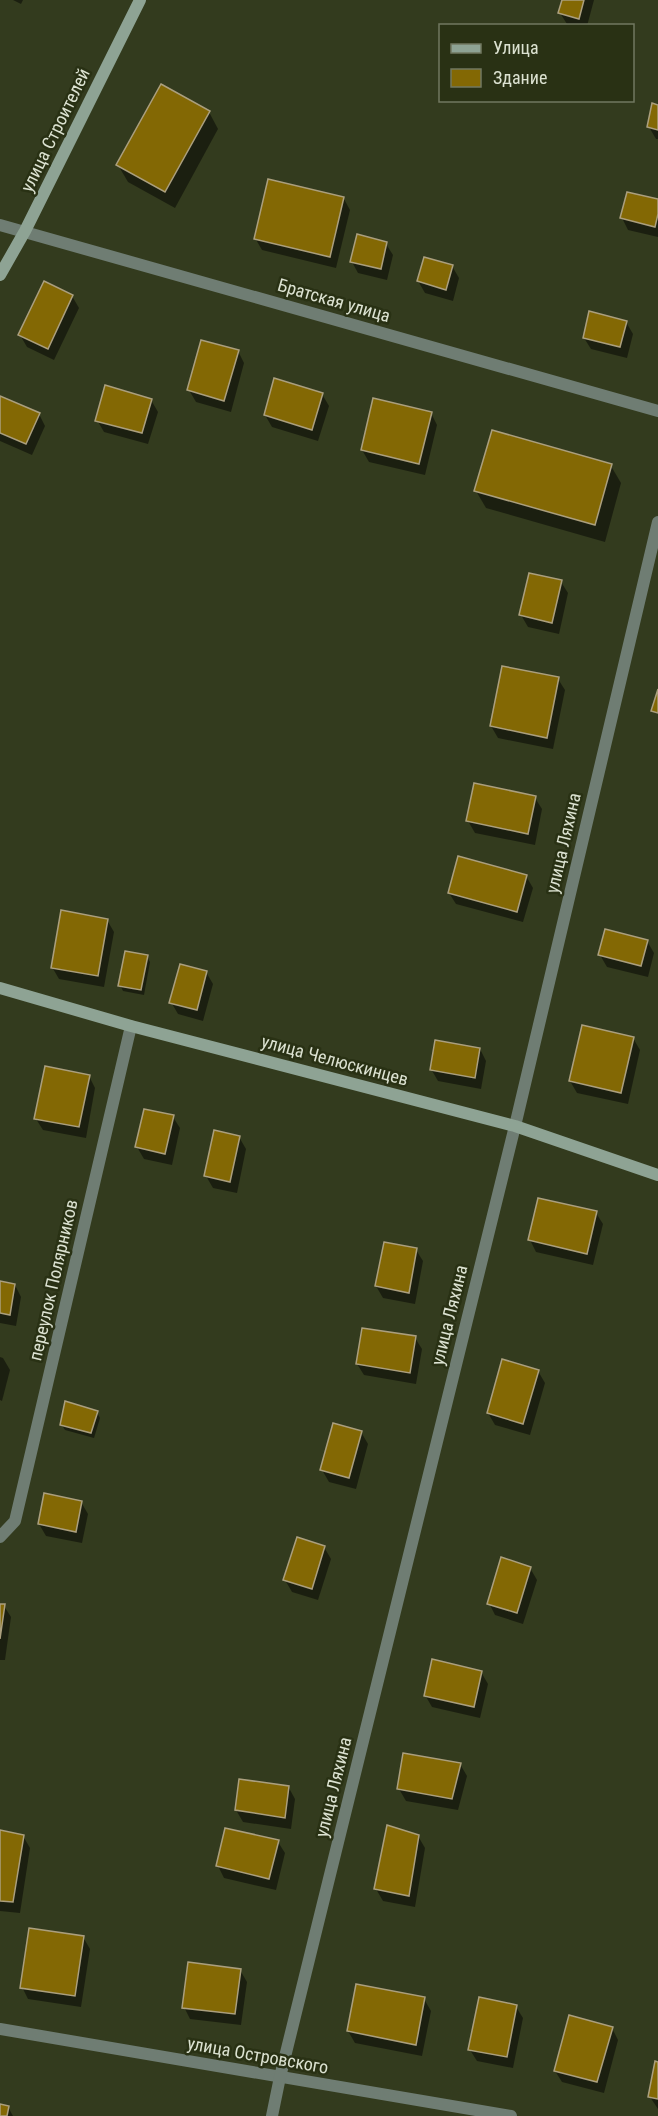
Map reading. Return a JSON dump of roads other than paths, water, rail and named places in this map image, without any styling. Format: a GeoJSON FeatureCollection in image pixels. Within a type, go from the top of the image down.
{"type":"FeatureCollection","features":[{"type":"Feature","properties":{"kind":"street","name":"улица Строителей"},"geometry":{"type":"LineString","coordinates":[[0,275],[25,231],[140,0]]}},
{"type":"Feature","properties":{"kind":"street","name":"Братская улица"},"geometry":{"type":"LineString","coordinates":[[0,225],[658,411]]}},
{"type":"Feature","properties":{"kind":"street","name":"улица Ляхина"},"geometry":{"type":"LineString","coordinates":[[272,2116],[515,1126],[658,522]]}},
{"type":"Feature","properties":{"kind":"street","name":"улица Челюскинцев"},"geometry":{"type":"LineString","coordinates":[[0,988],[131,1026],[515,1126],[658,1175]]}},
{"type":"Feature","properties":{"kind":"street","name":"переулок Полярников"},"geometry":{"type":"LineString","coordinates":[[0,1537],[15,1521],[131,1026]]}},
{"type":"Feature","properties":{"kind":"street","name":"улица Островского"},"geometry":{"type":"LineString","coordinates":[[0,2029],[511,2116]]}}]}
